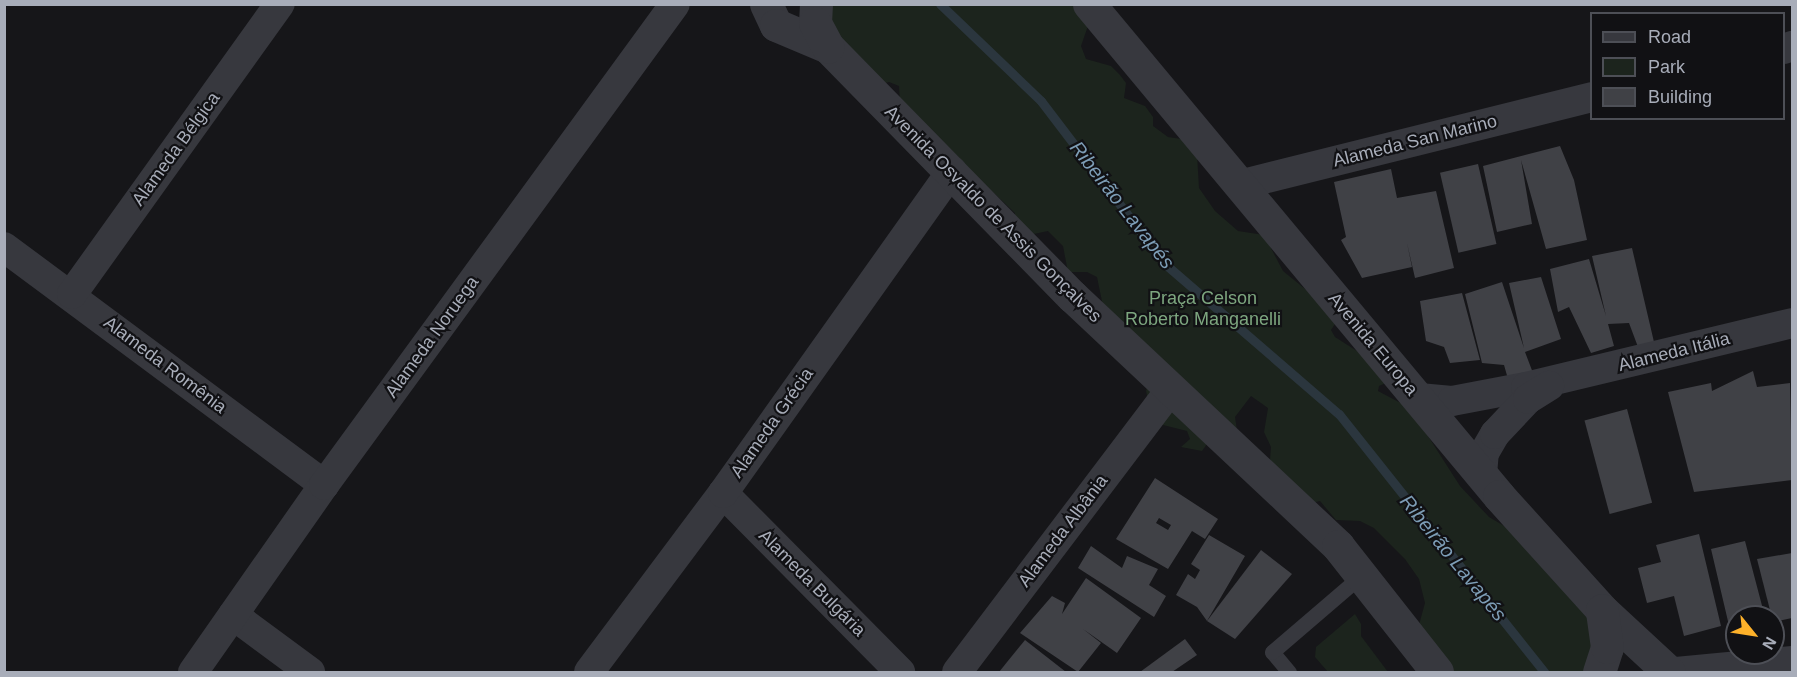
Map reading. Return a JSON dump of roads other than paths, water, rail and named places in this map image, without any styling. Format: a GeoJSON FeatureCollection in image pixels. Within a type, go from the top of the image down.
{"type":"FeatureCollection","features":[{"type":"Feature","properties":{"kind":"street","name":"Alameda Bélgica"},"geometry":{"type":"LineString","coordinates":[[72,294],[280,4]]}},
{"type":"Feature","properties":{"kind":"street","name":"Alameda Noruega"},"geometry":{"type":"LineString","coordinates":[[194,672],[324,485],[675,4]]}},
{"type":"Feature","properties":{"kind":"street","name":"Avenida Osvaldo de Assis Gonçalves"},"geometry":{"type":"LineString","coordinates":[[766,4],[776,25],[828,47],[1170,390],[1338,546],[1363,574],[1437,672]]}},
{"type":"Feature","properties":{"kind":"street"},"geometry":{"type":"LineString","coordinates":[[816,4],[815,23],[828,47]]}},
{"type":"Feature","properties":{"kind":"street","name":"Avenida Europa"},"geometry":{"type":"LineString","coordinates":[[1089,4],[1482,474],[1602,609],[1669,672]]}},
{"type":"Feature","properties":{"kind":"street","name":"Alameda San Marino"},"geometry":{"type":"LineString","coordinates":[[1239,185],[1590,97]]}},
{"type":"Feature","properties":{"kind":"street","name":"Alameda Grécia"},"geometry":{"type":"LineString","coordinates":[[589,672],[723,493],[952,171]]}},
{"type":"Feature","properties":{"kind":"street","name":"Alameda Romênia"},"geometry":{"type":"LineString","coordinates":[[4,247],[72,294],[324,485]]}},
{"type":"Feature","properties":{"kind":"street","name":"Alameda Itália"},"geometry":{"type":"LineString","coordinates":[[1419,398],[1452,400],[1556,381],[1792,323]]}},
{"type":"Feature","properties":{"kind":"street","name":"Alameda Itália"},"geometry":{"type":"LineString","coordinates":[[1482,474],[1484,453],[1501,426],[1528,399],[1556,381]]}},
{"type":"Feature","properties":{"kind":"street","name":"Alameda Albânia"},"geometry":{"type":"LineString","coordinates":[[957,672],[1170,390]]}},
{"type":"Feature","properties":{"kind":"street","name":"Alameda Bulgária"},"geometry":{"type":"LineString","coordinates":[[723,493],[900,672]]}},
{"type":"Feature","properties":{"kind":"street"},"geometry":{"type":"LineString","coordinates":[[1599,672],[1607,646],[1602,609]]}},
{"type":"Feature","properties":{"kind":"street"},"geometry":{"type":"LineString","coordinates":[[233,615],[310,672]]}},
{"type":"Feature","properties":{"kind":"street"},"geometry":{"type":"LineString","coordinates":[[1676,672],[1778,666]]}},
{"type":"Feature","properties":{"kind":"lane"},"geometry":{"type":"LineString","coordinates":[[1289,672],[1272,652],[1363,574]]}},
{"type":"Feature","properties":{"kind":"waterway","name":"Ribeirão Lavapés"},"geometry":{"type":"LineString","coordinates":[[940,4],[1041,101],[1165,264],[1339,414],[1544,672]]}},
{"type":"Feature","properties":{"kind":"park label","name":"Praça Celson Roberto Manganelli"},"geometry":{"type":"Point","coordinates":[1203,309]}}]}
